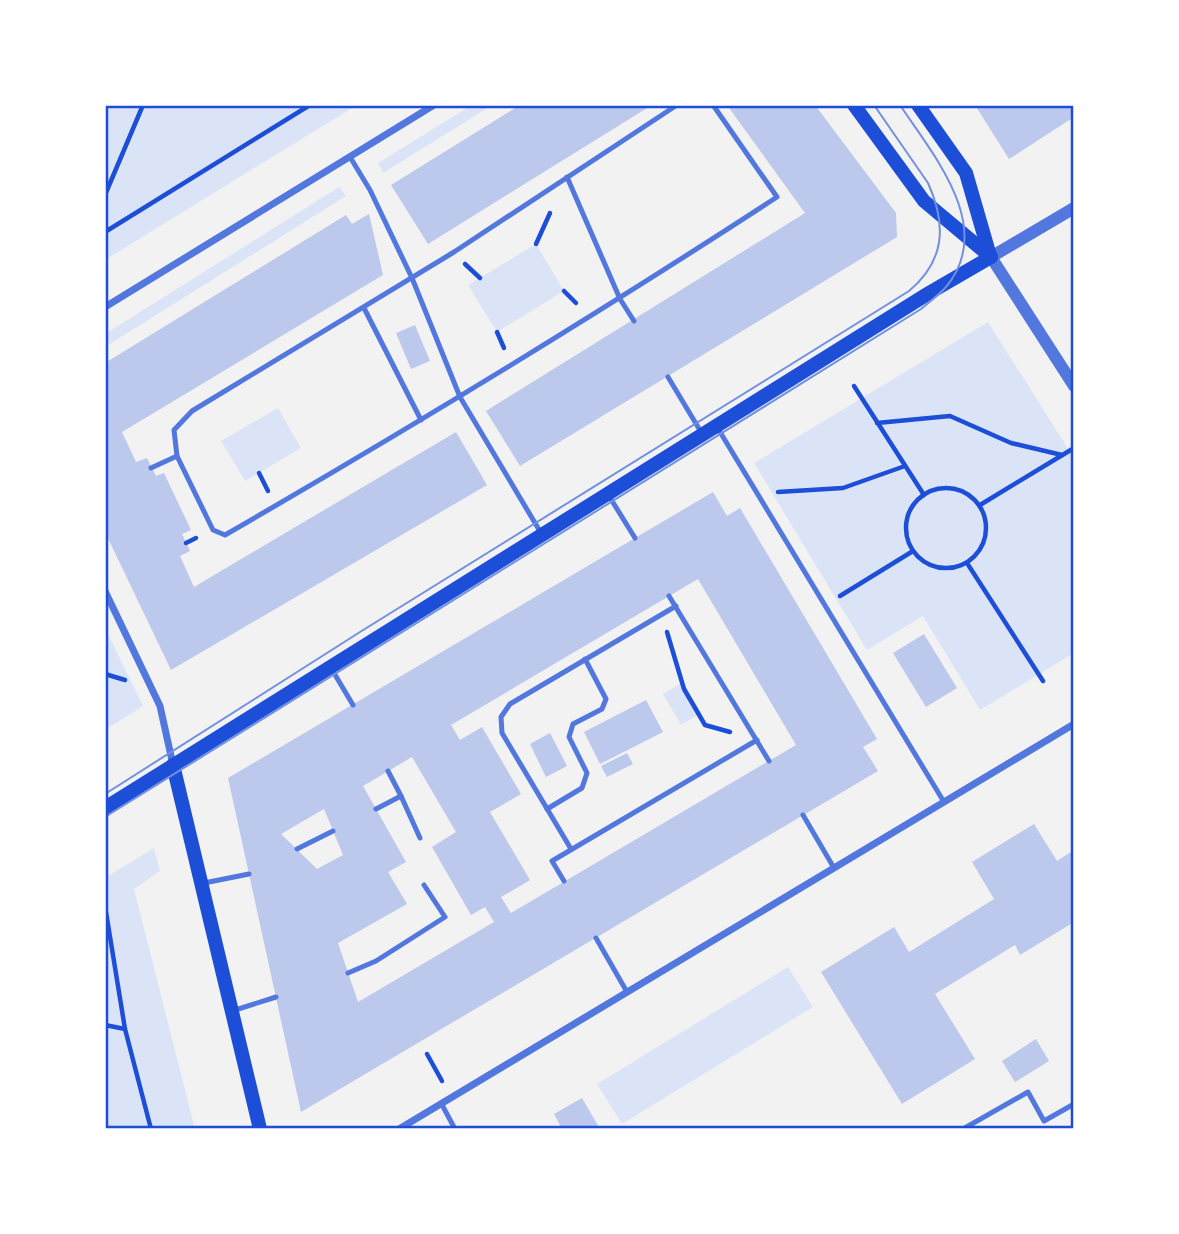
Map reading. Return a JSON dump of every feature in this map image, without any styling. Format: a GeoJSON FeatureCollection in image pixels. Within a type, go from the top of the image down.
{"type":"FeatureCollection","features":[{"type":"Feature","properties":{"kind":"main road"},"geometry":{"type":"LineString","coordinates":[[854,105],[924,201],[990,257]]}},
{"type":"Feature","properties":{"kind":"main road"},"geometry":{"type":"LineString","coordinates":[[918,105],[966,173],[990,257]]}},
{"type":"Feature","properties":{"kind":"main road"},"geometry":{"type":"LineString","coordinates":[[105,808],[990,257]]}},
{"type":"Feature","properties":{"kind":"main road"},"geometry":{"type":"LineString","coordinates":[[173,765],[260,1129]]}},
{"type":"Feature","properties":{"kind":"street"},"geometry":{"type":"LineString","coordinates":[[105,307],[434,105]]}},
{"type":"Feature","properties":{"kind":"street"},"geometry":{"type":"LineString","coordinates":[[1074,208],[990,257],[1074,386]]}},
{"type":"Feature","properties":{"kind":"street"},"geometry":{"type":"LineString","coordinates":[[105,591],[160,706],[173,765]]}},
{"type":"Feature","properties":{"kind":"street"},"geometry":{"type":"LineString","coordinates":[[400,1129],[1074,724]]}},
{"type":"Feature","properties":{"kind":"lane"},"geometry":{"type":"LineString","coordinates":[[672,106],[412,278],[192,411],[174,430],[177,456],[213,530],[225,535],[460,397],[620,299],[777,197],[713,105]]}},
{"type":"Feature","properties":{"kind":"lane"},"geometry":{"type":"LineString","coordinates":[[350,157],[370,190],[412,278],[460,397],[543,535]]}},
{"type":"Feature","properties":{"kind":"lane"},"geometry":{"type":"LineString","coordinates":[[567,177],[620,299],[634,321]]}},
{"type":"Feature","properties":{"kind":"lane"},"geometry":{"type":"LineString","coordinates":[[364,308],[421,420]]}},
{"type":"Feature","properties":{"kind":"lane"},"geometry":{"type":"LineString","coordinates":[[668,377],[703,435]]}},
{"type":"Feature","properties":{"kind":"lane"},"geometry":{"type":"LineString","coordinates":[[716,426],[944,802]]}},
{"type":"Feature","properties":{"kind":"lane"},"geometry":{"type":"LineString","coordinates":[[151,467],[177,456]]}},
{"type":"Feature","properties":{"kind":"lane"},"geometry":{"type":"LineString","coordinates":[[608,494],[635,538]]}},
{"type":"Feature","properties":{"kind":"lane"},"geometry":{"type":"LineString","coordinates":[[669,596],[769,761]]}},
{"type":"Feature","properties":{"kind":"lane"},"geometry":{"type":"LineString","coordinates":[[571,849],[502,733],[501,717],[510,704],[676,606]]}},
{"type":"Feature","properties":{"kind":"lane"},"geometry":{"type":"LineString","coordinates":[[547,809],[582,789],[587,773],[569,737],[573,724],[603,709],[606,699],[585,659]]}},
{"type":"Feature","properties":{"kind":"lane"},"geometry":{"type":"LineString","coordinates":[[331,667],[353,705]]}},
{"type":"Feature","properties":{"kind":"lane"},"geometry":{"type":"LineString","coordinates":[[564,881],[552,861],[757,740]]}},
{"type":"Feature","properties":{"kind":"lane"},"geometry":{"type":"LineString","coordinates":[[388,771],[420,838]]}},
{"type":"Feature","properties":{"kind":"lane"},"geometry":{"type":"LineString","coordinates":[[376,809],[401,796]]}},
{"type":"Feature","properties":{"kind":"lane"},"geometry":{"type":"LineString","coordinates":[[803,816],[834,868]]}},
{"type":"Feature","properties":{"kind":"lane"},"geometry":{"type":"LineString","coordinates":[[297,849],[333,831]]}},
{"type":"Feature","properties":{"kind":"lane"},"geometry":{"type":"LineString","coordinates":[[201,884],[249,874]]}},
{"type":"Feature","properties":{"kind":"lane"},"geometry":{"type":"LineString","coordinates":[[348,973],[376,961],[445,917],[424,886]]}},
{"type":"Feature","properties":{"kind":"lane"},"geometry":{"type":"LineString","coordinates":[[596,938],[627,992]]}},
{"type":"Feature","properties":{"kind":"lane"},"geometry":{"type":"LineString","coordinates":[[232,1011],[276,997]]}},
{"type":"Feature","properties":{"kind":"lane"},"geometry":{"type":"LineString","coordinates":[[963,1129],[1028,1092],[1044,1121],[1074,1104]]}},
{"type":"Feature","properties":{"kind":"lane"},"geometry":{"type":"LineString","coordinates":[[441,1103],[455,1129]]}},
{"type":"Feature","properties":{"kind":"path"},"geometry":{"type":"LineString","coordinates":[[105,195],[143,105]]}},
{"type":"Feature","properties":{"kind":"path"},"geometry":{"type":"LineString","coordinates":[[105,232],[310,105]]}},
{"type":"Feature","properties":{"kind":"path"},"geometry":{"type":"LineString","coordinates":[[854,386],[924,495]]}},
{"type":"Feature","properties":{"kind":"path"},"geometry":{"type":"LineString","coordinates":[[877,423],[950,416],[1011,443],[1062,455]]}},
{"type":"Feature","properties":{"kind":"path"},"geometry":{"type":"LineString","coordinates":[[980,505],[1074,448]]}},
{"type":"Feature","properties":{"kind":"path"},"geometry":{"type":"LineString","coordinates":[[756,493],[843,488],[905,466]]}},
{"type":"Feature","properties":{"kind":"path"},"geometry":{"type":"LineString","coordinates":[[943,488],[954,488],[973,497],[980,505],[985,515],[986,536],[983,546],[967,563],[950,569],[939,568],[920,559],[913,551],[908,542],[906,521],[910,511],[924,495],[943,488]]}},
{"type":"Feature","properties":{"kind":"path"},"geometry":{"type":"LineString","coordinates":[[824,605],[913,551]]}},
{"type":"Feature","properties":{"kind":"path"},"geometry":{"type":"LineString","coordinates":[[967,563],[1043,681]]}},
{"type":"Feature","properties":{"kind":"path"},"geometry":{"type":"LineString","coordinates":[[662,614],[684,689],[705,725],[757,740]]}},
{"type":"Feature","properties":{"kind":"path"},"geometry":{"type":"LineString","coordinates":[[105,906],[125,1029],[151,1129]]}},
{"type":"Feature","properties":{"kind":"path"},"geometry":{"type":"LineString","coordinates":[[105,1025],[125,1029]]}},
{"type":"Feature","properties":{"kind":"path"},"geometry":{"type":"LineString","coordinates":[[427,1054],[451,1098]]}},
{"type":"Feature","properties":{"kind":"shaded area"},"geometry":{"type":"Polygon","coordinates":[[[105,105],[357,105],[105,260],[105,105]]]}},
{"type":"Feature","properties":{"kind":"shaded area"},"geometry":{"type":"Polygon","coordinates":[[[472,105],[484,105],[486,109],[383,173],[378,163],[472,105]]]}},
{"type":"Feature","properties":{"kind":"shaded area"},"geometry":{"type":"Polygon","coordinates":[[[339,187],[346,196],[105,347],[105,334],[339,187]]]}},
{"type":"Feature","properties":{"kind":"shaded area"},"geometry":{"type":"Polygon","coordinates":[[[536,244],[564,291],[497,332],[468,285],[536,244]]]}},
{"type":"Feature","properties":{"kind":"shaded area"},"geometry":{"type":"Polygon","coordinates":[[[988,322],[1074,458],[1074,653],[980,710],[923,616],[867,650],[754,463],[988,322]]]}},
{"type":"Feature","properties":{"kind":"shaded area"},"geometry":{"type":"Polygon","coordinates":[[[278,408],[301,448],[245,481],[221,441],[278,408]]]}},
{"type":"Feature","properties":{"kind":"shaded area"},"geometry":{"type":"Polygon","coordinates":[[[105,628],[143,706],[105,730],[105,628]]]}},
{"type":"Feature","properties":{"kind":"shaded area"},"geometry":{"type":"Polygon","coordinates":[[[683,682],[701,713],[681,725],[663,694],[683,682]]]}},
{"type":"Feature","properties":{"kind":"shaded area"},"geometry":{"type":"Polygon","coordinates":[[[154,848],[160,871],[134,889],[195,1129],[105,1129],[105,878],[154,848]]]}},
{"type":"Feature","properties":{"kind":"shaded area"},"geometry":{"type":"Polygon","coordinates":[[[788,967],[813,1007],[622,1124],[597,1084],[788,967]]]}},
{"type":"Feature","properties":{"kind":"building"},"geometry":{"type":"Polygon","coordinates":[[[520,105],[652,105],[428,244],[391,185],[520,105]]]}},
{"type":"Feature","properties":{"kind":"building"},"geometry":{"type":"Polygon","coordinates":[[[727,105],[815,105],[896,213],[897,237],[520,466],[486,411],[805,213],[727,105]]]}},
{"type":"Feature","properties":{"kind":"building"},"geometry":{"type":"Polygon","coordinates":[[[975,105],[1074,105],[1074,117],[1009,159],[975,105]]]}},
{"type":"Feature","properties":{"kind":"building"},"geometry":{"type":"Polygon","coordinates":[[[369,214],[383,275],[122,432],[136,462],[147,458],[156,476],[164,473],[191,530],[182,534],[190,551],[180,556],[194,587],[456,432],[487,485],[171,670],[105,532],[105,363],[346,215],[352,224],[369,214]]]}},
{"type":"Feature","properties":{"kind":"building"},"geometry":{"type":"Polygon","coordinates":[[[415,325],[430,361],[411,369],[396,333],[415,325]]]}},
{"type":"Feature","properties":{"kind":"building"},"geometry":{"type":"Polygon","coordinates":[[[713,492],[727,516],[740,508],[877,739],[863,747],[878,771],[301,1112],[228,778],[713,492]],[[698,579],[451,725],[460,740],[482,727],[521,794],[490,812],[530,880],[501,897],[511,913],[796,745],[698,579]],[[412,757],[363,786],[406,862],[388,872],[407,904],[338,943],[358,1002],[494,922],[485,907],[471,915],[432,847],[456,832],[412,757]],[[324,809],[281,834],[317,869],[343,855],[324,809]]]}},
{"type":"Feature","properties":{"kind":"building"},"geometry":{"type":"Polygon","coordinates":[[[924,634],[957,688],[926,707],[893,653],[924,634]]]}},
{"type":"Feature","properties":{"kind":"building"},"geometry":{"type":"Polygon","coordinates":[[[646,700],[663,732],[600,764],[584,732],[646,700]]]}},
{"type":"Feature","properties":{"kind":"building"},"geometry":{"type":"Polygon","coordinates":[[[550,733],[567,766],[546,777],[530,744],[550,733]]]}},
{"type":"Feature","properties":{"kind":"building"},"geometry":{"type":"Polygon","coordinates":[[[627,753],[633,764],[607,777],[601,766],[627,753]]]}},
{"type":"Feature","properties":{"kind":"building"},"geometry":{"type":"Polygon","coordinates":[[[1034,824],[1057,861],[1074,850],[1074,922],[1020,955],[1015,945],[935,994],[975,1059],[902,1104],[821,972],[894,927],[909,952],[994,899],[972,862],[1034,824]]]}},
{"type":"Feature","properties":{"kind":"building"},"geometry":{"type":"Polygon","coordinates":[[[1036,1039],[1049,1061],[1015,1082],[1002,1061],[1036,1039]]]}},
{"type":"Feature","properties":{"kind":"building"},"geometry":{"type":"Polygon","coordinates":[[[582,1098],[600,1129],[562,1129],[554,1114],[582,1098]]]}},
{"type":"Feature","properties":{"kind":"tram line"},"geometry":{"type":"LineString","coordinates":[[105,794],[909,291],[921,279],[936,255],[940,228],[938,213],[928,183],[874,105]]}},
{"type":"Feature","properties":{"kind":"tram line"},"geometry":{"type":"LineString","coordinates":[[105,817],[921,309],[940,293],[960,264],[965,240],[962,216],[942,169],[900,105]]}}]}
